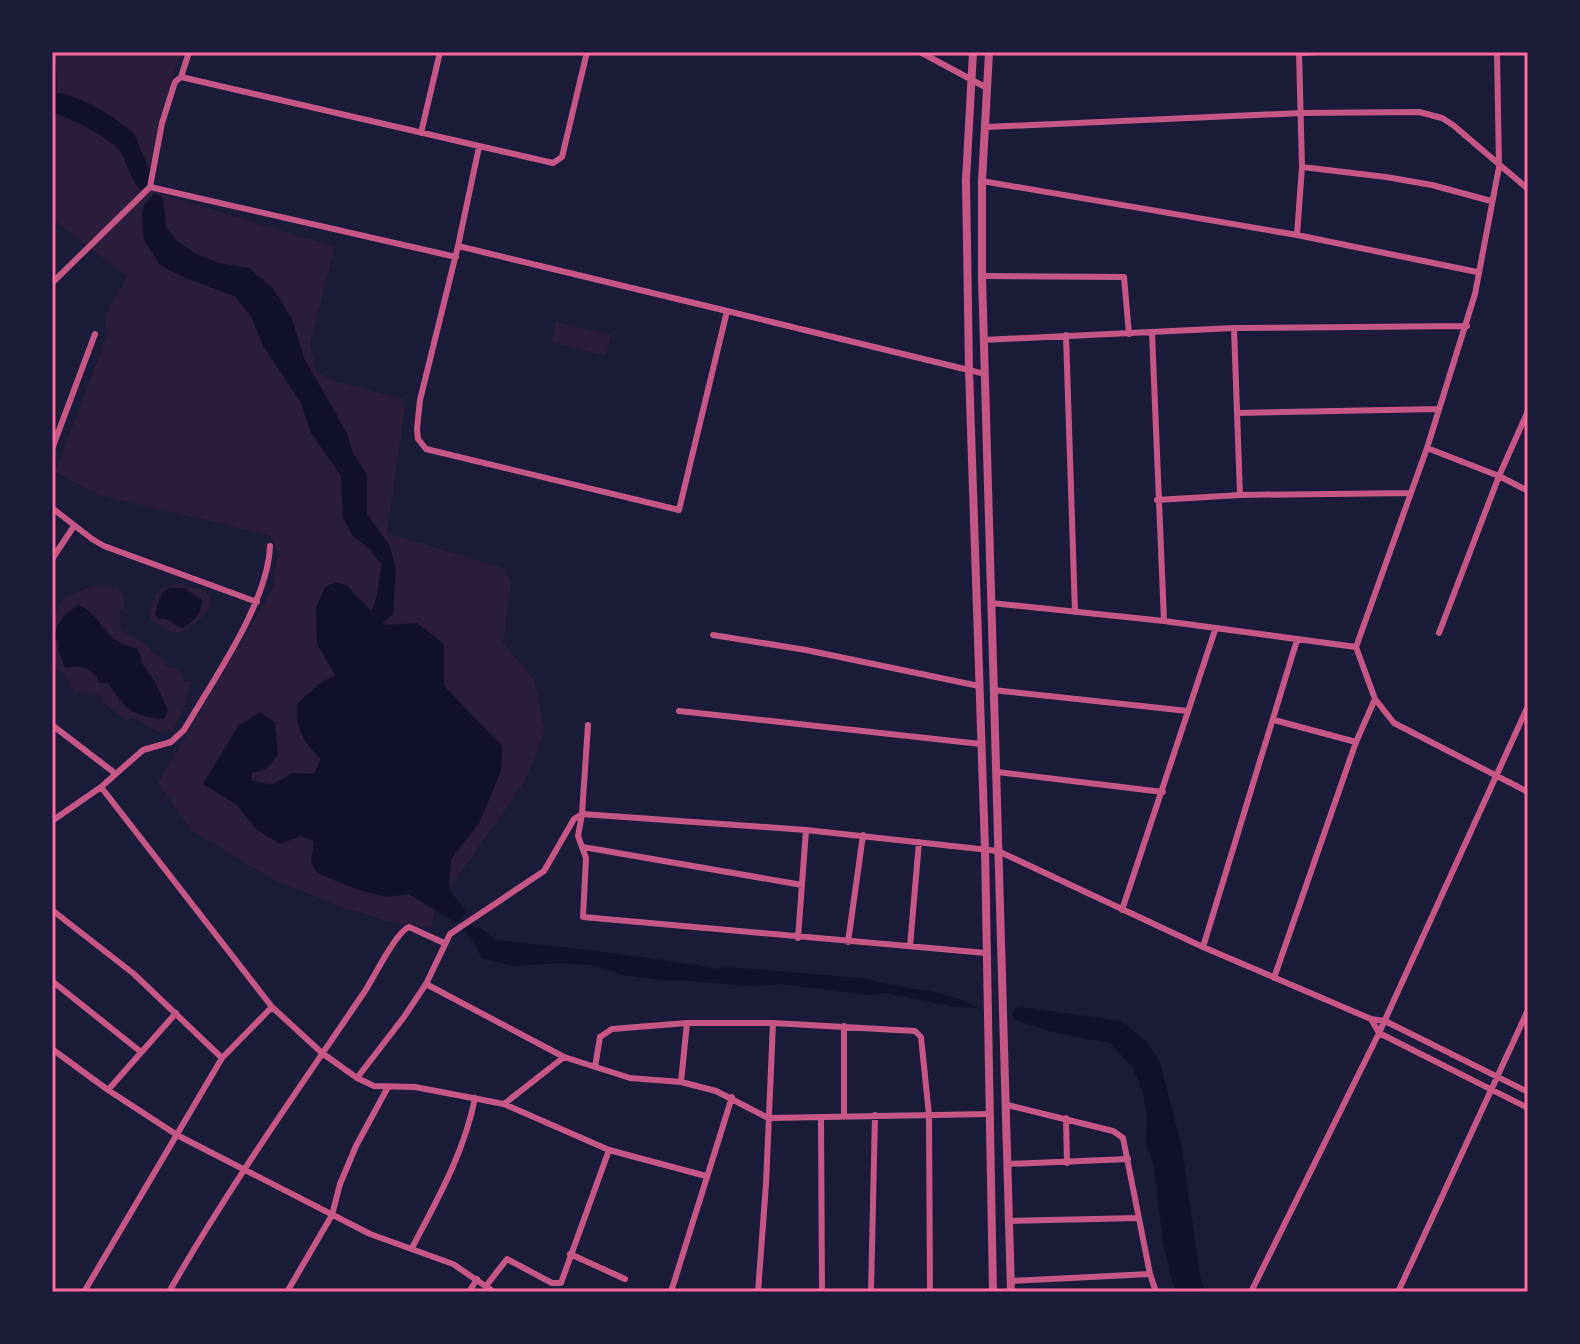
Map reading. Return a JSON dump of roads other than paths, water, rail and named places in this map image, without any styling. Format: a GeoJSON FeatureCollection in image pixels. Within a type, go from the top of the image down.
{"type":"FeatureCollection","features":[{"type":"Feature","properties":{"kind":"street"},"geometry":{"type":"LineString","coordinates":[[52,283],[150,187],[162,123],[175,82],[181,77],[189,52]]}},
{"type":"Feature","properties":{"kind":"street"},"geometry":{"type":"LineString","coordinates":[[421,133],[440,52]]}},
{"type":"Feature","properties":{"kind":"street"},"geometry":{"type":"LineString","coordinates":[[181,77],[553,163],[559,161],[587,52]]}},
{"type":"Feature","properties":{"kind":"street"},"geometry":{"type":"LineString","coordinates":[[920,52],[987,88]]}},
{"type":"Feature","properties":{"kind":"street"},"geometry":{"type":"LineString","coordinates":[[973,52],[966,180],[969,370],[985,849],[993,1292]]}},
{"type":"Feature","properties":{"kind":"street"},"geometry":{"type":"LineString","coordinates":[[989,52],[982,181],[983,340],[1011,1292]]}},
{"type":"Feature","properties":{"kind":"street"},"geometry":{"type":"LineString","coordinates":[[1297,235],[1302,167],[1299,52],[1318,52]]}},
{"type":"Feature","properties":{"kind":"street"},"geometry":{"type":"LineString","coordinates":[[1497,52],[1499,167],[1475,294],[1427,448],[1356,647],[1375,699],[1394,723],[1528,792]]}},
{"type":"Feature","properties":{"kind":"street"},"geometry":{"type":"LineString","coordinates":[[986,127],[1302,113],[1419,112],[1453,125],[1528,189]]}},
{"type":"Feature","properties":{"kind":"street"},"geometry":{"type":"LineString","coordinates":[[479,147],[456,257],[420,400],[417,429],[421,445],[426,449],[679,510],[727,311]]}},
{"type":"Feature","properties":{"kind":"street"},"geometry":{"type":"LineString","coordinates":[[1302,167],[1432,185],[1491,201]]}},
{"type":"Feature","properties":{"kind":"street"},"geometry":{"type":"LineString","coordinates":[[982,181],[1297,235],[1477,272]]}},
{"type":"Feature","properties":{"kind":"street"},"geometry":{"type":"LineString","coordinates":[[150,187],[456,257]]}},
{"type":"Feature","properties":{"kind":"street"},"geometry":{"type":"LineString","coordinates":[[458,246],[985,374]]}},
{"type":"Feature","properties":{"kind":"street"},"geometry":{"type":"LineString","coordinates":[[982,276],[1124,277],[1129,334]]}},
{"type":"Feature","properties":{"kind":"street"},"geometry":{"type":"LineString","coordinates":[[983,340],[1234,328],[1467,326]]}},
{"type":"Feature","properties":{"kind":"street"},"geometry":{"type":"LineString","coordinates":[[1234,328],[1240,495]]}},
{"type":"Feature","properties":{"kind":"street"},"geometry":{"type":"LineString","coordinates":[[1152,333],[1164,621]]}},
{"type":"Feature","properties":{"kind":"street"},"geometry":{"type":"LineString","coordinates":[[52,449],[95,334]]}},
{"type":"Feature","properties":{"kind":"street"},"geometry":{"type":"LineString","coordinates":[[1066,335],[1075,612]]}},
{"type":"Feature","properties":{"kind":"street"},"geometry":{"type":"LineString","coordinates":[[1237,413],[1438,409]]}},
{"type":"Feature","properties":{"kind":"street"},"geometry":{"type":"LineString","coordinates":[[1439,633],[1499,476],[1528,411]]}},
{"type":"Feature","properties":{"kind":"street"},"geometry":{"type":"LineString","coordinates":[[1427,448],[1499,476],[1528,491]]}},
{"type":"Feature","properties":{"kind":"street"},"geometry":{"type":"LineString","coordinates":[[1157,500],[1240,495],[1409,493]]}},
{"type":"Feature","properties":{"kind":"street"},"geometry":{"type":"LineString","coordinates":[[52,508],[104,546],[257,602]]}},
{"type":"Feature","properties":{"kind":"street"},"geometry":{"type":"LineString","coordinates":[[975,514],[989,513]]}},
{"type":"Feature","properties":{"kind":"street"},"geometry":{"type":"LineString","coordinates":[[52,559],[74,526]]}},
{"type":"Feature","properties":{"kind":"street"},"geometry":{"type":"LineString","coordinates":[[976,541],[990,540]]}},
{"type":"Feature","properties":{"kind":"street"},"geometry":{"type":"LineString","coordinates":[[52,821],[101,787],[143,750],[171,742],[184,730],[257,602],[268,569],[270,546]]}},
{"type":"Feature","properties":{"kind":"street"},"geometry":{"type":"LineString","coordinates":[[991,603],[1164,621],[1356,647]]}},
{"type":"Feature","properties":{"kind":"street"},"geometry":{"type":"LineString","coordinates":[[1122,910],[1215,630]]}},
{"type":"Feature","properties":{"kind":"street"},"geometry":{"type":"LineString","coordinates":[[713,635],[806,650],[979,686]]}},
{"type":"Feature","properties":{"kind":"street"},"geometry":{"type":"LineString","coordinates":[[1203,947],[1297,640]]}},
{"type":"Feature","properties":{"kind":"street"},"geometry":{"type":"LineString","coordinates":[[993,690],[1188,711]]}},
{"type":"Feature","properties":{"kind":"street"},"geometry":{"type":"LineString","coordinates":[[1274,978],[1356,742],[1375,699]]}},
{"type":"Feature","properties":{"kind":"street"},"geometry":{"type":"LineString","coordinates":[[1251,1292],[1385,1021],[1528,706]]}},
{"type":"Feature","properties":{"kind":"street"},"geometry":{"type":"LineString","coordinates":[[679,711],[981,744]]}},
{"type":"Feature","properties":{"kind":"street"},"geometry":{"type":"LineString","coordinates":[[1274,720],[1356,742]]}},
{"type":"Feature","properties":{"kind":"street"},"geometry":{"type":"LineString","coordinates":[[52,725],[116,774]]}},
{"type":"Feature","properties":{"kind":"street"},"geometry":{"type":"LineString","coordinates":[[588,725],[578,836],[586,858],[582,916],[986,953]]}},
{"type":"Feature","properties":{"kind":"street"},"geometry":{"type":"LineString","coordinates":[[997,772],[1163,792]]}},
{"type":"Feature","properties":{"kind":"street"},"geometry":{"type":"LineString","coordinates":[[101,787],[272,1007],[322,1053],[357,1078],[374,1086],[415,1087],[504,1104],[609,1150],[706,1176]]}},
{"type":"Feature","properties":{"kind":"street"},"geometry":{"type":"LineString","coordinates":[[357,1078],[426,984],[444,943],[461,925],[544,871],[574,819],[582,814],[863,835],[998,851],[1203,947],[1371,1019],[1385,1021],[1528,1092]]}},
{"type":"Feature","properties":{"kind":"street"},"geometry":{"type":"LineString","coordinates":[[798,938],[806,830]]}},
{"type":"Feature","properties":{"kind":"street"},"geometry":{"type":"LineString","coordinates":[[848,942],[863,835]]}},
{"type":"Feature","properties":{"kind":"street"},"geometry":{"type":"LineString","coordinates":[[910,946],[919,842]]}},
{"type":"Feature","properties":{"kind":"street"},"geometry":{"type":"LineString","coordinates":[[583,847],[802,885]]}},
{"type":"Feature","properties":{"kind":"street"},"geometry":{"type":"LineString","coordinates":[[52,910],[134,974],[222,1058]]}},
{"type":"Feature","properties":{"kind":"street"},"geometry":{"type":"LineString","coordinates":[[169,1292],[244,1169],[404,928],[409,927],[444,943]]}},
{"type":"Feature","properties":{"kind":"street"},"geometry":{"type":"LineString","coordinates":[[52,981],[141,1052]]}},
{"type":"Feature","properties":{"kind":"street"},"geometry":{"type":"LineString","coordinates":[[426,984],[564,1057],[630,1078],[681,1082],[732,1097],[768,1118],[990,1114]]}},
{"type":"Feature","properties":{"kind":"street"},"geometry":{"type":"LineString","coordinates":[[84,1292],[222,1058],[272,1007]]}},
{"type":"Feature","properties":{"kind":"street"},"geometry":{"type":"LineString","coordinates":[[1398,1292],[1528,1010]]}},
{"type":"Feature","properties":{"kind":"street"},"geometry":{"type":"LineString","coordinates":[[108,1090],[176,1013]]}},
{"type":"Feature","properties":{"kind":"street"},"geometry":{"type":"LineString","coordinates":[[1371,1019],[1379,1033],[1528,1108]]}},
{"type":"Feature","properties":{"kind":"street"},"geometry":{"type":"LineString","coordinates":[[595,1067],[600,1037],[612,1029],[687,1023],[773,1023],[915,1031],[921,1037],[929,1115],[930,1292]]}},
{"type":"Feature","properties":{"kind":"street"},"geometry":{"type":"LineString","coordinates":[[681,1082],[687,1023]]}},
{"type":"Feature","properties":{"kind":"street"},"geometry":{"type":"LineString","coordinates":[[758,1292],[773,1023]]}},
{"type":"Feature","properties":{"kind":"street"},"geometry":{"type":"LineString","coordinates":[[844,1026],[844,1115]]}},
{"type":"Feature","properties":{"kind":"street"},"geometry":{"type":"LineString","coordinates":[[52,1049],[177,1135],[370,1234],[453,1264],[494,1292]]}},
{"type":"Feature","properties":{"kind":"street"},"geometry":{"type":"LineString","coordinates":[[504,1104],[564,1057]]}},
{"type":"Feature","properties":{"kind":"street"},"geometry":{"type":"LineString","coordinates":[[287,1292],[332,1215],[340,1184],[356,1146],[388,1087]]}},
{"type":"Feature","properties":{"kind":"street"},"geometry":{"type":"LineString","coordinates":[[671,1292],[732,1097]]}},
{"type":"Feature","properties":{"kind":"street"},"geometry":{"type":"LineString","coordinates":[[412,1248],[458,1157],[468,1132],[475,1098]]}},
{"type":"Feature","properties":{"kind":"street"},"geometry":{"type":"LineString","coordinates":[[1007,1105],[1066,1118],[1119,1134],[1123,1138],[1156,1292]]}},
{"type":"Feature","properties":{"kind":"street"},"geometry":{"type":"LineString","coordinates":[[871,1292],[875,1115]]}},
{"type":"Feature","properties":{"kind":"street"},"geometry":{"type":"LineString","coordinates":[[821,1118],[822,1292]]}},
{"type":"Feature","properties":{"kind":"street"},"geometry":{"type":"LineString","coordinates":[[1066,1118],[1067,1163]]}},
{"type":"Feature","properties":{"kind":"street"},"geometry":{"type":"LineString","coordinates":[[486,1286],[507,1259],[552,1283],[561,1283],[609,1150]]}},
{"type":"Feature","properties":{"kind":"street"},"geometry":{"type":"LineString","coordinates":[[1008,1164],[1128,1159]]}},
{"type":"Feature","properties":{"kind":"street"},"geometry":{"type":"LineString","coordinates":[[1010,1221],[1139,1218]]}},
{"type":"Feature","properties":{"kind":"street"},"geometry":{"type":"LineString","coordinates":[[570,1254],[625,1279]]}},
{"type":"Feature","properties":{"kind":"street"},"geometry":{"type":"LineString","coordinates":[[1010,1281],[1150,1274]]}},
{"type":"Feature","properties":{"kind":"street"},"geometry":{"type":"LineString","coordinates":[[469,1292],[477,1279]]}}]}
